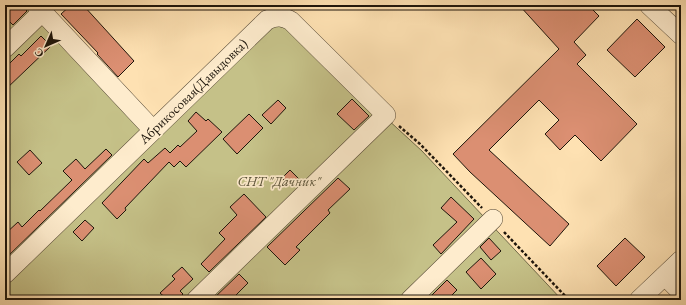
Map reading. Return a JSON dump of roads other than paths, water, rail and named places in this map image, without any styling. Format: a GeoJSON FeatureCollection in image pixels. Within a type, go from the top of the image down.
{"type":"FeatureCollection","features":[{"type":"Feature","properties":{"kind":"street"},"geometry":{"type":"LineString","coordinates":[[649,5],[681,35]]}},
{"type":"Feature","properties":{"kind":"street"},"geometry":{"type":"LineString","coordinates":[[5,48],[39,8],[153,130]]}},
{"type":"Feature","properties":{"kind":"street","name":"Абрикосовая(Давыдовка)"},"geometry":{"type":"LineString","coordinates":[[5,274],[267,20],[273,17],[285,18],[291,21],[386,115],[196,300]]}},
{"type":"Feature","properties":{"kind":"street"},"geometry":{"type":"LineString","coordinates":[[410,300],[493,219]]}},
{"type":"Feature","properties":{"kind":"street"},"geometry":{"type":"LineString","coordinates":[[639,300],[681,260]]}},
{"type":"Feature","properties":{"kind":"street"},"geometry":{"type":"LineString","coordinates":[[665,276],[681,292]]}},
{"type":"Feature","properties":{"kind":"park label","name":"СНТ \"Дачник\""},"geometry":{"type":"Point","coordinates":[279,181]}}]}
